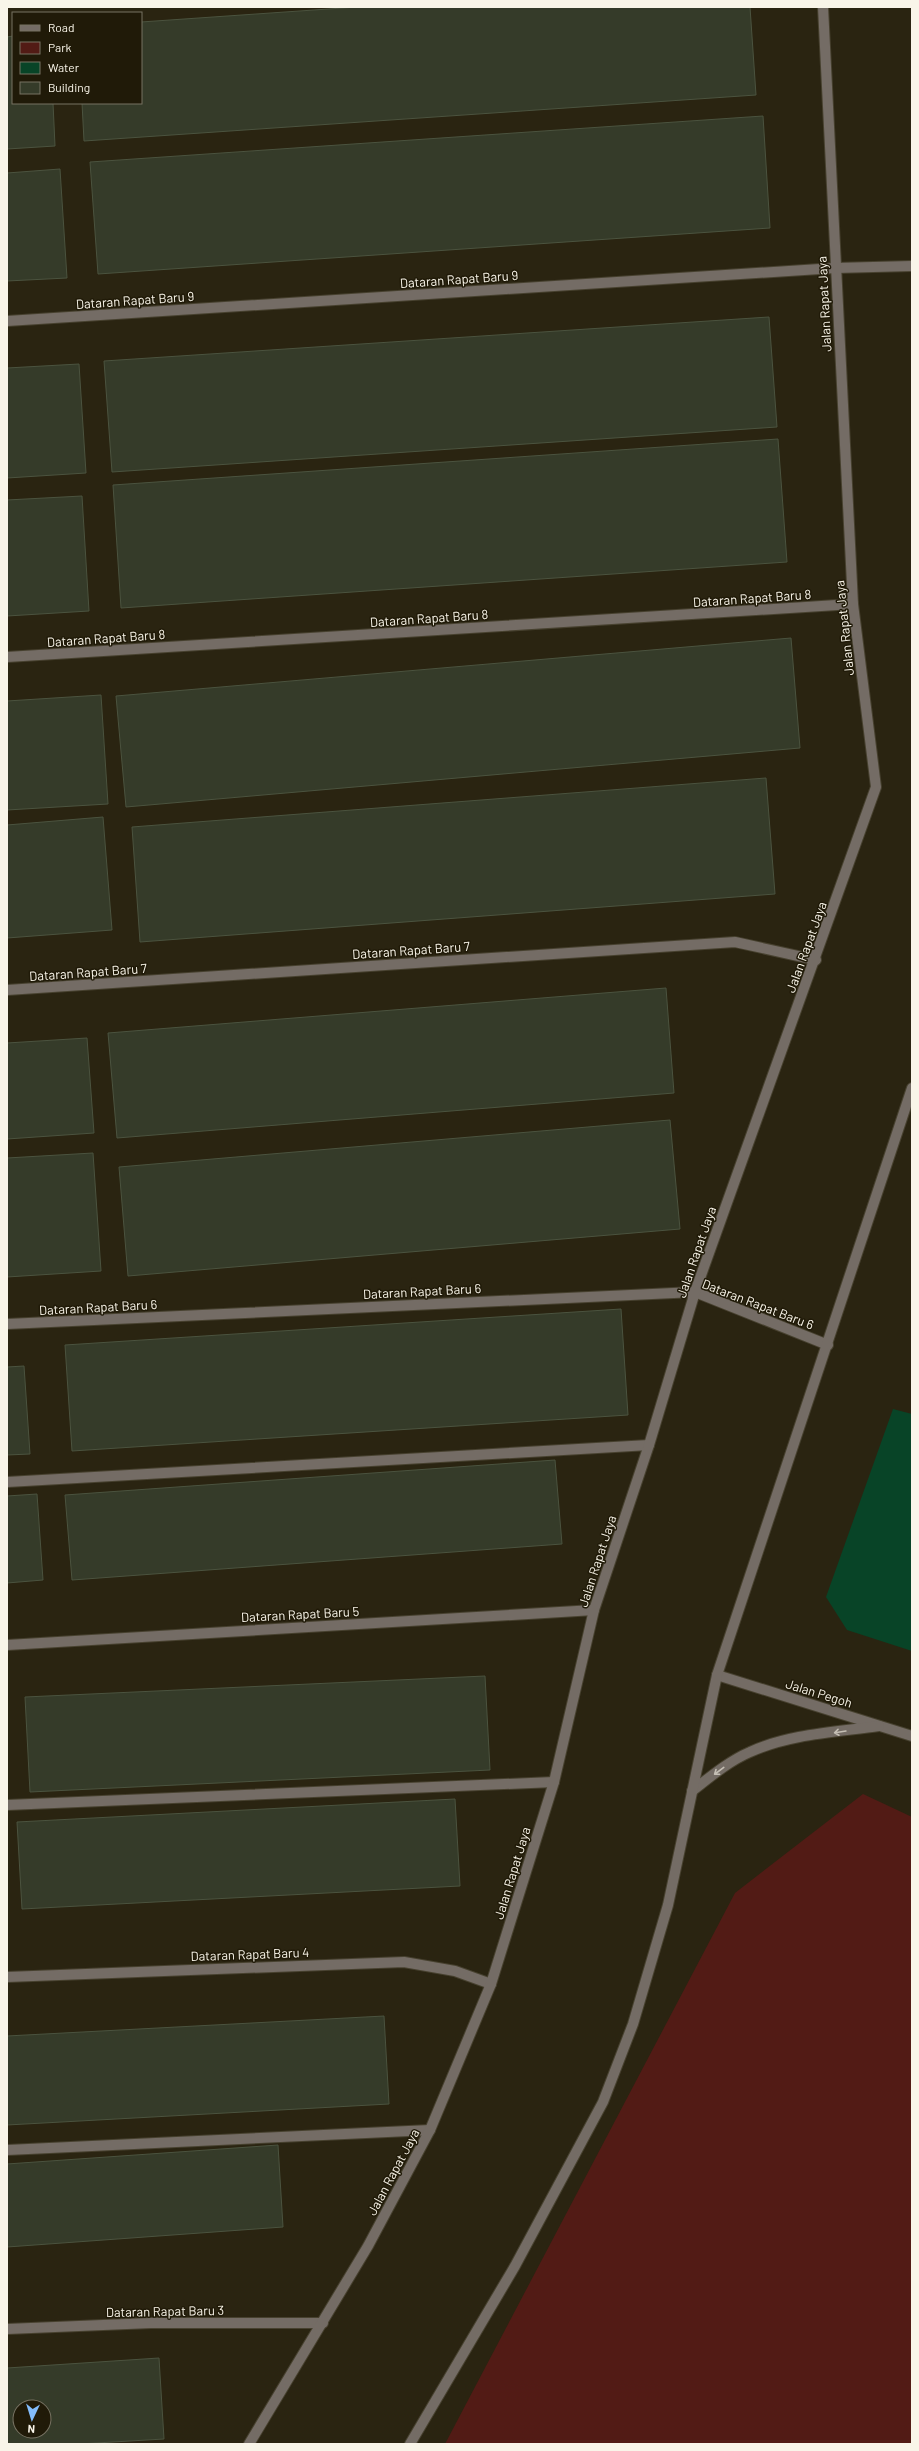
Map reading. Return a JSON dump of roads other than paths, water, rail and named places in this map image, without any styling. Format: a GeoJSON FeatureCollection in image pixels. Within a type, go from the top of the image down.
{"type":"FeatureCollection","features":[{"type":"Feature","properties":{"kind":"street","name":"Jalan Rapat Jaya"},"geometry":{"type":"LineString","coordinates":[[249,2444],[368,2246],[430,2130],[491,1984],[554,1782],[594,1610],[649,1445],[695,1292],[816,960],[876,787],[853,604],[823,7]]}},
{"type":"Feature","properties":{"kind":"street","name":"Dataran Rapat Baru 9"},"geometry":{"type":"LineString","coordinates":[[7,321],[835,268],[912,266]]}},
{"type":"Feature","properties":{"kind":"street","name":"Dataran Rapat Baru 8"},"geometry":{"type":"LineString","coordinates":[[7,657],[853,604]]}},
{"type":"Feature","properties":{"kind":"street","name":"Dataran Rapat Baru 7"},"geometry":{"type":"LineString","coordinates":[[7,990],[735,942],[816,960]]}},
{"type":"Feature","properties":{"kind":"street"},"geometry":{"type":"LineString","coordinates":[[410,2444],[514,2266],[603,2102],[633,2024],[668,1905],[718,1675],[912,1088]]}},
{"type":"Feature","properties":{"kind":"street","name":"Dataran Rapat Baru 6"},"geometry":{"type":"LineString","coordinates":[[7,1324],[695,1292],[828,1345]]}},
{"type":"Feature","properties":{"kind":"street"},"geometry":{"type":"LineString","coordinates":[[7,1482],[649,1445]]}},
{"type":"Feature","properties":{"kind":"street","name":"Dataran Rapat Baru 5"},"geometry":{"type":"LineString","coordinates":[[7,1645],[594,1610]]}},
{"type":"Feature","properties":{"kind":"street","name":"Jalan Pegoh"},"geometry":{"type":"LineString","coordinates":[[718,1675],[912,1736]]}},
{"type":"Feature","properties":{"kind":"street"},"geometry":{"type":"LineString","coordinates":[[692,1791],[732,1761],[750,1751],[778,1742],[879,1726]]}},
{"type":"Feature","properties":{"kind":"street"},"geometry":{"type":"LineString","coordinates":[[7,1805],[554,1782]]}},
{"type":"Feature","properties":{"kind":"street","name":"Dataran Rapat Baru 4"},"geometry":{"type":"LineString","coordinates":[[7,1977],[404,1962],[455,1971],[491,1984]]}},
{"type":"Feature","properties":{"kind":"street"},"geometry":{"type":"LineString","coordinates":[[7,2150],[430,2130]]}},
{"type":"Feature","properties":{"kind":"street","name":"Dataran Rapat Baru 3"},"geometry":{"type":"LineString","coordinates":[[7,2330],[151,2323],[323,2323]]}},
{"type":"Feature","properties":{"kind":"water"},"geometry":{"type":"Polygon","coordinates":[[[893,1409],[912,1414],[912,1651],[847,1630],[826,1597],[893,1409]]]}}]}
